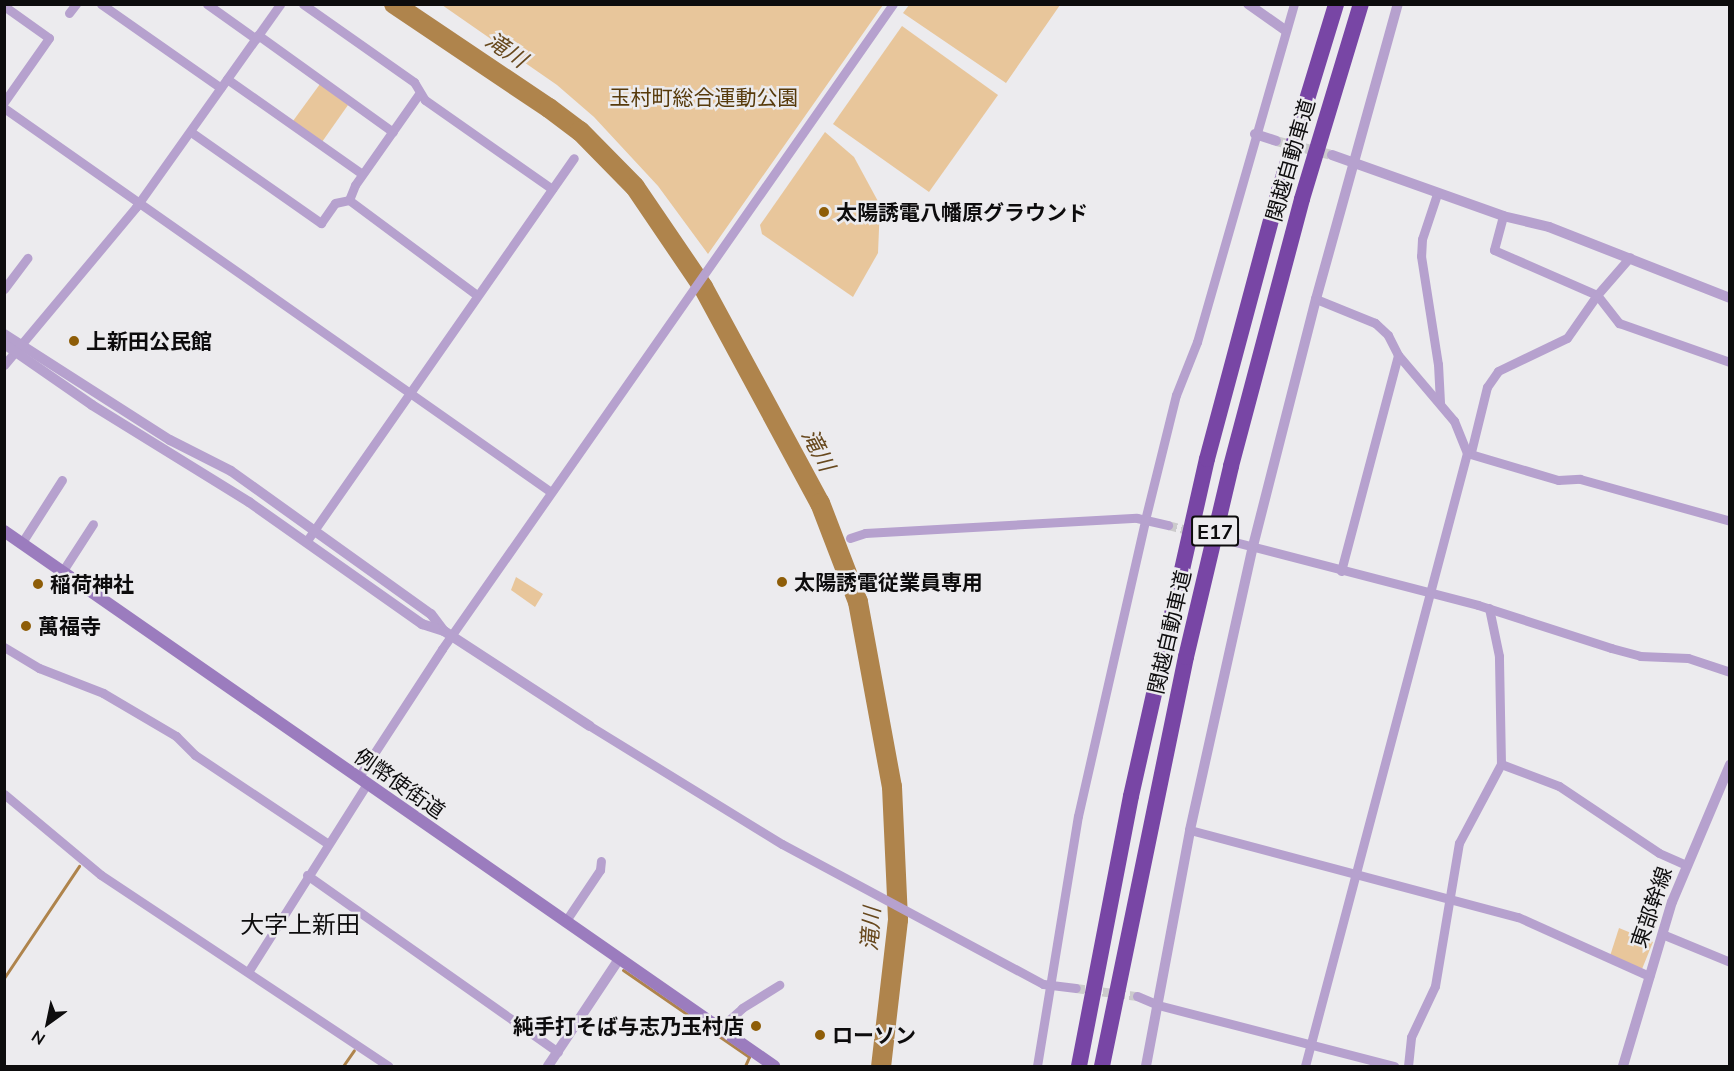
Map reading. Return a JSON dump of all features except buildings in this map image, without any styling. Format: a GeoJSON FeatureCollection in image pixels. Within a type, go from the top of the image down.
{"type":"FeatureCollection","features":[{"type":"Feature","properties":{"kind":"highway","name":"関越自動車道"},"geometry":{"type":"LineString","coordinates":[[1078,1066],[1131,796],[1207,459],[1279,190],[1336,4]]}},
{"type":"Feature","properties":{"kind":"highway","name":"関越自動車道"},"geometry":{"type":"LineString","coordinates":[[1102,1066],[1186,657],[1231,466],[1302,199],[1361,4]]}},
{"type":"Feature","properties":{"kind":"main road","name":"例幣使街道"},"geometry":{"type":"LineString","coordinates":[[4,531],[774,1066]]}},
{"type":"Feature","properties":{"kind":"street"},"geometry":{"type":"LineString","coordinates":[[69,14],[76,4]]}},
{"type":"Feature","properties":{"kind":"street"},"geometry":{"type":"LineString","coordinates":[[101,4],[221,88]]}},
{"type":"Feature","properties":{"kind":"street"},"geometry":{"type":"LineString","coordinates":[[207,4],[393,132]]}},
{"type":"Feature","properties":{"kind":"street"},"geometry":{"type":"LineString","coordinates":[[4,366],[21,342],[140,203],[280,4]]}},
{"type":"Feature","properties":{"kind":"street"},"geometry":{"type":"LineString","coordinates":[[303,4],[414,82],[419,94],[552,189]]}},
{"type":"Feature","properties":{"kind":"street"},"geometry":{"type":"LineString","coordinates":[[248,972],[327,843],[447,633],[551,492],[893,4]]}},
{"type":"Feature","properties":{"kind":"street"},"geometry":{"type":"LineString","coordinates":[[1248,4],[1285,30]]}},
{"type":"Feature","properties":{"kind":"street"},"geometry":{"type":"LineString","coordinates":[[1036,1066],[1078,816],[1145,520],[1176,396],[1197,342],[1294,4]]}},
{"type":"Feature","properties":{"kind":"street"},"geometry":{"type":"LineString","coordinates":[[1146,1066],[1190,830],[1253,546],[1316,299],[1398,4]]}},
{"type":"Feature","properties":{"kind":"street"},"geometry":{"type":"LineString","coordinates":[[4,6],[49,38],[4,102]]}},
{"type":"Feature","properties":{"kind":"street"},"geometry":{"type":"LineString","coordinates":[[227,80],[362,174]]}},
{"type":"Feature","properties":{"kind":"street"},"geometry":{"type":"LineString","coordinates":[[349,200],[362,174],[419,94]]}},
{"type":"Feature","properties":{"kind":"street"},"geometry":{"type":"LineString","coordinates":[[4,108],[551,492]]}},
{"type":"Feature","properties":{"kind":"street"},"geometry":{"type":"LineString","coordinates":[[190,132],[321,223],[335,203],[349,200],[477,295]]}},
{"type":"Feature","properties":{"kind":"street"},"geometry":{"type":"LineString","coordinates":[[1255,135],[1276,141]]}},
{"type":"Feature","properties":{"kind":"street"},"geometry":{"type":"LineString","coordinates":[[1332,155],[1503,216],[1549,227],[1730,298]]}},
{"type":"Feature","properties":{"kind":"street"},"geometry":{"type":"LineString","coordinates":[[306,542],[574,158]]}},
{"type":"Feature","properties":{"kind":"street"},"geometry":{"type":"LineString","coordinates":[[1437,194],[1422,239],[1421,256],[1438,364],[1440,403]]}},
{"type":"Feature","properties":{"kind":"street"},"geometry":{"type":"LineString","coordinates":[[1503,216],[1494,250],[1597,295],[1619,323],[1730,362]]}},
{"type":"Feature","properties":{"kind":"street"},"geometry":{"type":"LineString","coordinates":[[1305,1066],[1429,592],[1487,387],[1498,371],[1567,338],[1597,295],[1630,257]]}},
{"type":"Feature","properties":{"kind":"street"},"geometry":{"type":"LineString","coordinates":[[4,289],[27,258]]}},
{"type":"Feature","properties":{"kind":"street"},"geometry":{"type":"LineString","coordinates":[[1316,299],[1375,323],[1388,335],[1398,355],[1454,421],[1469,452],[1558,480],[1580,479],[1730,521]]}},
{"type":"Feature","properties":{"kind":"street"},"geometry":{"type":"LineString","coordinates":[[4,334],[21,342],[170,440],[231,471],[431,614],[447,633]]}},
{"type":"Feature","properties":{"kind":"street"},"geometry":{"type":"LineString","coordinates":[[4,344],[306,542],[422,624],[447,633],[590,726],[782,844],[1051,985],[1076,988]]}},
{"type":"Feature","properties":{"kind":"street"},"geometry":{"type":"LineString","coordinates":[[1341,571],[1398,355]]}},
{"type":"Feature","properties":{"kind":"street"},"geometry":{"type":"LineString","coordinates":[[21,544],[62,480]]}},
{"type":"Feature","properties":{"kind":"street"},"geometry":{"type":"LineString","coordinates":[[850,538],[888,532],[1145,520],[1168,525]]}},
{"type":"Feature","properties":{"kind":"street"},"geometry":{"type":"LineString","coordinates":[[62,572],[93,524]]}},
{"type":"Feature","properties":{"kind":"street"},"geometry":{"type":"LineString","coordinates":[[1232,541],[1489,608],[1640,656],[1688,658],[1730,672]]}},
{"type":"Feature","properties":{"kind":"street"},"geometry":{"type":"LineString","coordinates":[[1408,1066],[1411,1037],[1435,986],[1464,829],[1501,764],[1499,656],[1489,608]]}},
{"type":"Feature","properties":{"kind":"street"},"geometry":{"type":"LineString","coordinates":[[4,647],[39,668],[106,695],[176,736],[195,755],[327,843]]}},
{"type":"Feature","properties":{"kind":"street"},"geometry":{"type":"LineString","coordinates":[[1501,764],[1559,786],[1659,853],[1686,865]]}},
{"type":"Feature","properties":{"kind":"street","name":"東部幹線"},"geometry":{"type":"LineString","coordinates":[[1623,1066],[1662,934],[1686,865],[1730,765]]}},
{"type":"Feature","properties":{"kind":"street"},"geometry":{"type":"LineString","coordinates":[[4,794],[101,875],[388,1066]]}},
{"type":"Feature","properties":{"kind":"street"},"geometry":{"type":"LineString","coordinates":[[1190,830],[1518,917],[1649,976]]}},
{"type":"Feature","properties":{"kind":"street"},"geometry":{"type":"LineString","coordinates":[[565,922],[600,870],[602,861]]}},
{"type":"Feature","properties":{"kind":"street"},"geometry":{"type":"LineString","coordinates":[[307,875],[558,1052]]}},
{"type":"Feature","properties":{"kind":"street"},"geometry":{"type":"LineString","coordinates":[[1662,934],[1730,962]]}},
{"type":"Feature","properties":{"kind":"street"},"geometry":{"type":"LineString","coordinates":[[548,1066],[619,959]]}},
{"type":"Feature","properties":{"kind":"street"},"geometry":{"type":"LineString","coordinates":[[719,1029],[742,1008],[779,985]]}},
{"type":"Feature","properties":{"kind":"street"},"geometry":{"type":"LineString","coordinates":[[1137,996],[1158,1005],[1394,1066]]}},
{"type":"Feature","properties":{"kind":"green space","name":"玉村町総合運動公園"},"geometry":{"type":"Polygon","coordinates":[[[442,5],[883,5],[708,254],[658,186],[594,117],[557,85],[442,5]]]}},
{"type":"Feature","properties":{"kind":"green space"},"geometry":{"type":"Polygon","coordinates":[[[909,5],[1060,5],[1006,83],[903,13],[909,5]]]}},
{"type":"Feature","properties":{"kind":"green space"},"geometry":{"type":"Polygon","coordinates":[[[902,26],[998,95],[929,192],[833,124],[902,26]]]}},
{"type":"Feature","properties":{"kind":"green space"},"geometry":{"type":"Polygon","coordinates":[[[320,84],[348,105],[322,142],[293,121],[320,84]]]}},
{"type":"Feature","properties":{"kind":"green space","name":"太陽誘電八幡原グラウンド"},"geometry":{"type":"Polygon","coordinates":[[[825,132],[854,157],[880,205],[878,253],[853,297],[762,234],[760,225],[825,132]]]}},
{"type":"Feature","properties":{"kind":"green space"},"geometry":{"type":"Polygon","coordinates":[[[516,577],[543,594],[535,607],[511,590],[516,577]]]}},
{"type":"Feature","properties":{"kind":"green space"},"geometry":{"type":"Polygon","coordinates":[[[1619,928],[1653,942],[1642,969],[1610,956],[1619,928]]]}},
{"type":"Feature","properties":{"kind":"waterway","name":"滝川"},"geometry":{"type":"LineString","coordinates":[[394,4],[580,131],[635,187],[703,287],[820,503],[858,602],[892,787],[898,920],[881,1066]]}},
{"type":"Feature","properties":{"kind":"waterway"},"geometry":{"type":"LineString","coordinates":[[4,978],[79,866]]}},
{"type":"Feature","properties":{"kind":"waterway"},"geometry":{"type":"LineString","coordinates":[[623,970],[749,1057],[745,1066]]}},
{"type":"Feature","properties":{"kind":"waterway"},"geometry":{"type":"LineString","coordinates":[[343,1066],[354,1050]]}},
{"type":"Feature","properties":{"kind":"tunnel"},"geometry":{"type":"LineString","coordinates":[[1276,141],[1332,155]]}},
{"type":"Feature","properties":{"kind":"tunnel"},"geometry":{"type":"LineString","coordinates":[[1168,525],[1231,541]]}},
{"type":"Feature","properties":{"kind":"tunnel"},"geometry":{"type":"LineString","coordinates":[[1076,988],[1137,996]]}},
{"type":"Feature","properties":{"kind":"place","name":"太陽誘電八幡原グラウンド"},"geometry":{"type":"Point","coordinates":[824,212]}},
{"type":"Feature","properties":{"kind":"place","name":"上新田公民館"},"geometry":{"type":"Point","coordinates":[74,341]}},
{"type":"Feature","properties":{"kind":"place","name":"太陽誘電従業員専用"},"geometry":{"type":"Point","coordinates":[782,582]}},
{"type":"Feature","properties":{"kind":"place","name":"稲荷神社"},"geometry":{"type":"Point","coordinates":[38,584]}},
{"type":"Feature","properties":{"kind":"place","name":"萬福寺"},"geometry":{"type":"Point","coordinates":[26,626]}},
{"type":"Feature","properties":{"kind":"place","name":"純手打そば与志乃玉村店"},"geometry":{"type":"Point","coordinates":[756,1026]}},
{"type":"Feature","properties":{"kind":"place","name":"ローソン"},"geometry":{"type":"Point","coordinates":[820,1035]}},
{"type":"Feature","properties":{"kind":"district","name":"大字上新田"},"geometry":{"type":"Point","coordinates":[300,925]}}]}
